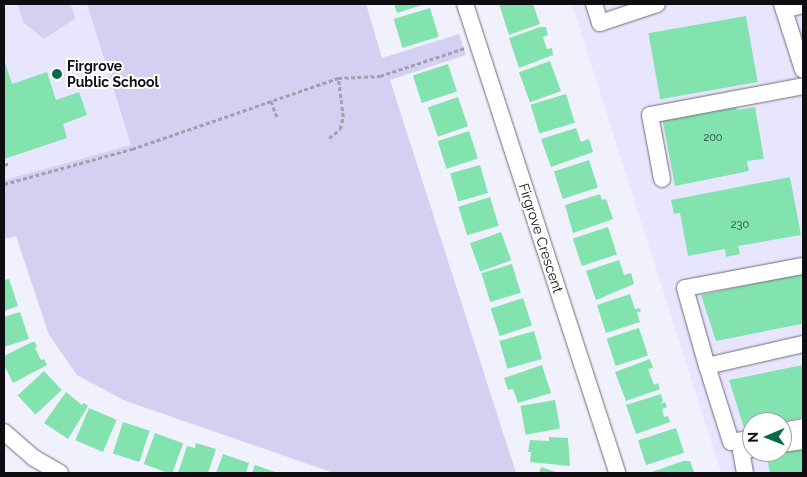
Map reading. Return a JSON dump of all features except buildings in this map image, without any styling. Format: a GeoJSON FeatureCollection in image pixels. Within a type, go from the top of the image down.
{"type":"FeatureCollection","features":[{"type":"Feature","properties":{"kind":"street","name":"Firgrove Crescent"},"geometry":{"type":"LineString","coordinates":[[465,4],[617,473]]}},
{"type":"Feature","properties":{"kind":"street"},"geometry":{"type":"LineString","coordinates":[[594,4],[600,24],[658,4]]}},
{"type":"Feature","properties":{"kind":"street"},"geometry":{"type":"LineString","coordinates":[[803,4],[783,7],[803,70]]}},
{"type":"Feature","properties":{"kind":"street"},"geometry":{"type":"LineString","coordinates":[[662,179],[650,115],[803,86]]}},
{"type":"Feature","properties":{"kind":"street"},"geometry":{"type":"LineString","coordinates":[[742,440],[731,442],[685,288],[803,266]]}},
{"type":"Feature","properties":{"kind":"street"},"geometry":{"type":"LineString","coordinates":[[707,366],[803,344]]}},
{"type":"Feature","properties":{"kind":"street"},"geometry":{"type":"LineString","coordinates":[[4,432],[34,458],[60,473]]}},
{"type":"Feature","properties":{"kind":"path"},"geometry":{"type":"LineString","coordinates":[[4,184],[132,149],[338,78],[380,76],[478,44]]}},
{"type":"Feature","properties":{"kind":"path"},"geometry":{"type":"LineString","coordinates":[[329,138],[340,129],[343,117],[338,78]]}},
{"type":"Feature","properties":{"kind":"path"},"geometry":{"type":"LineString","coordinates":[[271,101],[278,119]]}},
{"type":"Feature","properties":{"kind":"path"},"geometry":{"type":"LineString","coordinates":[[4,165],[10,163]]}},
{"type":"Feature","properties":{"kind":"shaded area","name":"Firgrove Public School"},"geometry":{"type":"Polygon","coordinates":[[[4,4],[87,4],[131,145],[4,180],[4,4]]]}},
{"type":"Feature","properties":{"kind":"shaded area"},"geometry":{"type":"Polygon","coordinates":[[[18,4],[70,4],[76,18],[44,39],[23,22],[18,4]]]}},
{"type":"Feature","properties":{"kind":"shaded area"},"geometry":{"type":"Polygon","coordinates":[[[87,4],[366,4],[382,58],[459,34],[466,55],[390,80],[516,473],[334,473],[123,400],[77,375],[49,335],[16,236],[4,239],[4,180],[131,145],[87,4]]]}},
{"type":"Feature","properties":{"kind":"shaded area"},"geometry":{"type":"Polygon","coordinates":[[[572,4],[803,4],[803,473],[721,473],[572,4]]]}},
{"type":"Feature","properties":{"kind":"place","name":"Firgrove Public School"},"geometry":{"type":"Point","coordinates":[57,74]}}]}
